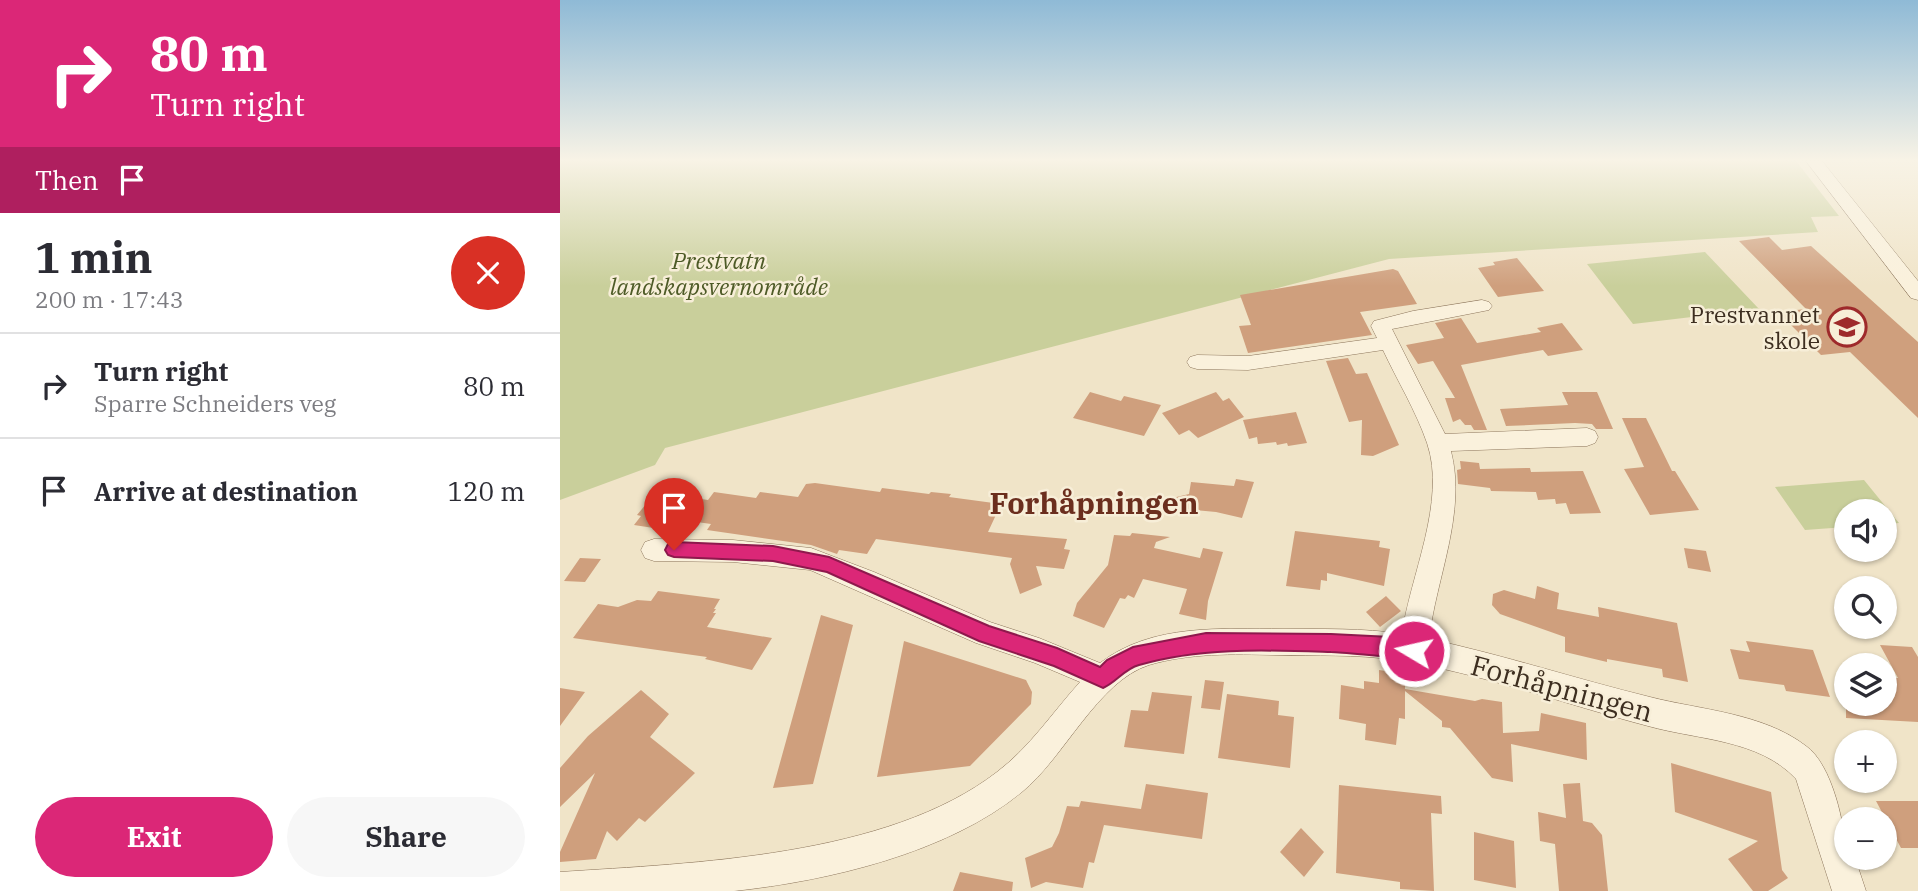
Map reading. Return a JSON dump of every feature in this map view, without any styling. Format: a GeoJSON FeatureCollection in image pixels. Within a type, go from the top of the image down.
{"type":"FeatureCollection","features":[{"type":"Feature","properties":{"kind":"street"},"geometry":{"type":"LineString","coordinates":[[1847,203],[1918,294]]}},
{"type":"Feature","properties":{"kind":"street"},"geometry":{"type":"LineString","coordinates":[[1414,651],[1443,493],[1443,464],[1438,443],[1381,326],[1413,317],[1482,306]]}},
{"type":"Feature","properties":{"kind":"street"},"geometry":{"type":"LineString","coordinates":[[1197,362],[1248,363],[1388,342]]}},
{"type":"Feature","properties":{"kind":"street"},"geometry":{"type":"LineString","coordinates":[[1438,443],[1587,437]]}},
{"type":"Feature","properties":{"kind":"street"},"geometry":{"type":"LineString","coordinates":[[654,550],[733,551],[811,559],[866,579],[986,634],[1048,654],[1103,678]]}},
{"type":"Feature","properties":{"kind":"street","name":"Forhåpningen"},"geometry":{"type":"LineString","coordinates":[[560,889],[689,879],[781,867],[845,854],[929,827],[979,803],[1008,783],[1049,743],[1114,667],[1133,657],[1206,642],[1391,646],[1492,667],[1637,709],[1754,736],[1793,752],[1801,759],[1814,780],[1849,891]]}},
{"type":"Feature","properties":{"kind":"green space","name":"Prestvatn landskapsvernområde"},"geometry":{"type":"Polygon","coordinates":[[[560,203],[1829,203],[1839,216],[1811,217],[1818,232],[1389,259],[665,448],[655,465],[560,500],[560,203]]]}},
{"type":"Feature","properties":{"kind":"green space"},"geometry":{"type":"Polygon","coordinates":[[[1705,252],[1759,309],[1633,324],[1587,264],[1705,252]]]}},
{"type":"Feature","properties":{"kind":"green space"},"geometry":{"type":"Polygon","coordinates":[[[1864,480],[1879,499],[1834,499],[1834,528],[1805,530],[1775,487],[1864,480]]]}},
{"type":"Feature","properties":{"kind":"building","name":"Prestvannet skole"},"geometry":{"type":"Polygon","coordinates":[[[1769,237],[1782,250],[1811,246],[1918,342],[1918,418],[1850,352],[1821,355],[1778,312],[1806,309],[1739,241],[1769,237]]]}},
{"type":"Feature","properties":{"kind":"building"},"geometry":{"type":"Polygon","coordinates":[[[1517,258],[1544,291],[1498,297],[1478,268],[1517,258]]]}},
{"type":"Feature","properties":{"kind":"building"},"geometry":{"type":"Polygon","coordinates":[[[1393,269],[1398,271],[1417,304],[1360,312],[1372,335],[1248,353],[1239,326],[1251,325],[1240,295],[1393,269]]]}},
{"type":"Feature","properties":{"kind":"building"},"geometry":{"type":"Polygon","coordinates":[[[1461,318],[1477,343],[1541,332],[1537,328],[1562,323],[1583,350],[1548,356],[1543,350],[1461,365],[1487,430],[1474,430],[1460,419],[1453,422],[1445,398],[1455,398],[1433,361],[1418,364],[1406,345],[1444,338],[1435,323],[1461,318]]]}},
{"type":"Feature","properties":{"kind":"building"},"geometry":{"type":"Polygon","coordinates":[[[1348,358],[1356,374],[1367,373],[1399,445],[1373,456],[1361,455],[1362,420],[1349,422],[1326,361],[1348,358]]]}},
{"type":"Feature","properties":{"kind":"building"},"geometry":{"type":"Polygon","coordinates":[[[1090,392],[1121,401],[1124,396],[1161,405],[1144,436],[1073,418],[1090,392]]]}},
{"type":"Feature","properties":{"kind":"building"},"geometry":{"type":"Polygon","coordinates":[[[1216,392],[1223,401],[1229,398],[1244,417],[1198,438],[1189,430],[1179,435],[1162,413],[1216,392]]]}},
{"type":"Feature","properties":{"kind":"building"},"geometry":{"type":"Polygon","coordinates":[[[1562,392],[1597,392],[1613,429],[1596,429],[1592,424],[1575,423],[1506,426],[1500,409],[1568,405],[1562,392]]]}},
{"type":"Feature","properties":{"kind":"building"},"geometry":{"type":"Polygon","coordinates":[[[1296,412],[1307,443],[1288,446],[1287,443],[1277,445],[1276,442],[1258,444],[1257,437],[1249,439],[1243,420],[1296,412]]]}},
{"type":"Feature","properties":{"kind":"building"},"geometry":{"type":"Polygon","coordinates":[[[1622,418],[1646,418],[1672,471],[1675,471],[1699,510],[1650,515],[1624,469],[1644,467],[1622,418]]]}},
{"type":"Feature","properties":{"kind":"building"},"geometry":{"type":"Polygon","coordinates":[[[1460,461],[1479,463],[1480,469],[1583,471],[1601,513],[1570,514],[1566,503],[1556,504],[1555,499],[1538,500],[1536,492],[1491,491],[1490,488],[1458,484],[1457,470],[1461,469],[1460,461]]]}},
{"type":"Feature","properties":{"kind":"building"},"geometry":{"type":"Polygon","coordinates":[[[1236,479],[1254,482],[1242,518],[1216,512],[1152,506],[1152,503],[1189,494],[1191,482],[1234,486],[1236,479]]]}},
{"type":"Feature","properties":{"kind":"building"},"geometry":{"type":"Polygon","coordinates":[[[806,484],[880,492],[882,488],[951,494],[949,497],[1001,504],[988,532],[1067,539],[1064,549],[1070,550],[1064,569],[1036,566],[1042,585],[1020,594],[1010,564],[1012,558],[876,539],[867,554],[839,550],[837,554],[811,545],[707,530],[711,524],[669,518],[660,529],[634,525],[641,516],[637,515],[651,498],[663,500],[667,494],[708,500],[714,492],[756,498],[760,492],[798,497],[806,484]]]}},
{"type":"Feature","properties":{"kind":"building"},"geometry":{"type":"Polygon","coordinates":[[[1295,531],[1380,541],[1379,547],[1390,549],[1384,586],[1327,573],[1327,581],[1321,580],[1320,590],[1286,586],[1295,531]]]}},
{"type":"Feature","properties":{"kind":"building"},"geometry":{"type":"Polygon","coordinates":[[[1132,533],[1170,537],[1156,542],[1154,548],[1200,558],[1203,548],[1223,552],[1208,601],[1206,620],[1179,614],[1187,589],[1143,579],[1134,598],[1128,595],[1125,599],[1120,598],[1104,628],[1073,616],[1077,603],[1108,565],[1114,535],[1130,536],[1132,533]]]}},
{"type":"Feature","properties":{"kind":"building"},"geometry":{"type":"Polygon","coordinates":[[[1684,548],[1706,551],[1711,572],[1688,568],[1684,548]]]}},
{"type":"Feature","properties":{"kind":"building"},"geometry":{"type":"Polygon","coordinates":[[[580,558],[601,559],[585,582],[564,581],[580,558]]]}},
{"type":"Feature","properties":{"kind":"building"},"geometry":{"type":"Polygon","coordinates":[[[1537,586],[1559,593],[1557,609],[1599,617],[1598,607],[1677,623],[1688,682],[1663,677],[1662,669],[1607,659],[1607,662],[1565,652],[1565,637],[1500,614],[1492,605],[1493,594],[1504,590],[1535,599],[1537,586]]]}},
{"type":"Feature","properties":{"kind":"building"},"geometry":{"type":"Polygon","coordinates":[[[658,591],[720,599],[714,609],[713,613],[716,613],[707,627],[772,638],[752,670],[705,659],[707,657],[573,638],[598,604],[618,607],[637,600],[651,601],[658,591]]]}},
{"type":"Feature","properties":{"kind":"building"},"geometry":{"type":"Polygon","coordinates":[[[1386,596],[1401,611],[1380,627],[1366,612],[1386,596]]]}},
{"type":"Feature","properties":{"kind":"building"},"geometry":{"type":"Polygon","coordinates":[[[821,615],[853,625],[813,784],[773,788],[821,615]]]}},
{"type":"Feature","properties":{"kind":"building"},"geometry":{"type":"Polygon","coordinates":[[[904,641],[1026,680],[1032,692],[1031,704],[970,766],[877,777],[904,641]]]}},
{"type":"Feature","properties":{"kind":"building"},"geometry":{"type":"Polygon","coordinates":[[[1746,641],[1813,650],[1830,697],[1786,691],[1784,685],[1739,679],[1730,649],[1750,652],[1746,641]]]}},
{"type":"Feature","properties":{"kind":"building"},"geometry":{"type":"Polygon","coordinates":[[[1880,645],[1912,647],[1918,657],[1918,722],[1846,718],[1897,716],[1897,653],[1884,653],[1880,645]]]}},
{"type":"Feature","properties":{"kind":"building"},"geometry":{"type":"Polygon","coordinates":[[[1379,670],[1405,674],[1405,689],[1475,701],[1482,699],[1502,702],[1503,733],[1539,731],[1541,713],[1586,723],[1587,760],[1511,744],[1513,782],[1492,778],[1450,728],[1442,727],[1442,721],[1405,691],[1405,719],[1399,718],[1396,745],[1365,740],[1366,724],[1339,719],[1341,685],[1364,689],[1364,681],[1379,683],[1379,670]]]}},
{"type":"Feature","properties":{"kind":"building"},"geometry":{"type":"Polygon","coordinates":[[[1205,680],[1224,682],[1220,710],[1201,708],[1205,680]]]}},
{"type":"Feature","properties":{"kind":"building"},"geometry":{"type":"Polygon","coordinates":[[[560,688],[585,692],[560,726],[560,688]]]}},
{"type":"Feature","properties":{"kind":"building"},"geometry":{"type":"Polygon","coordinates":[[[641,690],[669,714],[650,737],[695,773],[645,822],[639,818],[617,841],[607,831],[596,859],[560,862],[560,852],[595,773],[560,807],[560,768],[588,736],[641,690]]]}},
{"type":"Feature","properties":{"kind":"building"},"geometry":{"type":"Polygon","coordinates":[[[1152,692],[1192,696],[1184,754],[1124,747],[1131,710],[1148,711],[1152,692]]]}},
{"type":"Feature","properties":{"kind":"building"},"geometry":{"type":"Polygon","coordinates":[[[1227,694],[1279,701],[1278,715],[1294,717],[1290,768],[1218,758],[1227,694]]]}},
{"type":"Feature","properties":{"kind":"building"},"geometry":{"type":"Polygon","coordinates":[[[1671,763],[1771,792],[1782,870],[1788,878],[1768,891],[1753,891],[1728,859],[1758,841],[1675,812],[1671,763]]]}},
{"type":"Feature","properties":{"kind":"building"},"geometry":{"type":"Polygon","coordinates":[[[1580,783],[1583,821],[1592,823],[1602,835],[1608,891],[1559,891],[1555,844],[1540,841],[1538,812],[1566,818],[1563,784],[1580,783]]]}},
{"type":"Feature","properties":{"kind":"building"},"geometry":{"type":"Polygon","coordinates":[[[1146,784],[1208,793],[1202,839],[1104,825],[1094,863],[1089,862],[1083,888],[1046,882],[1031,888],[1025,858],[1052,847],[1067,806],[1079,807],[1081,801],[1141,809],[1146,784]]]}},
{"type":"Feature","properties":{"kind":"building"},"geometry":{"type":"Polygon","coordinates":[[[1339,785],[1441,796],[1442,814],[1431,813],[1434,891],[1400,889],[1400,882],[1336,873],[1339,785]]]}},
{"type":"Feature","properties":{"kind":"building"},"geometry":{"type":"Polygon","coordinates":[[[1876,801],[1918,801],[1918,848],[1901,848],[1897,840],[1897,807],[1879,807],[1876,801]]]}},
{"type":"Feature","properties":{"kind":"building"},"geometry":{"type":"Polygon","coordinates":[[[1301,828],[1324,852],[1304,877],[1280,852],[1301,828]]]}},
{"type":"Feature","properties":{"kind":"building"},"geometry":{"type":"Polygon","coordinates":[[[1474,832],[1514,841],[1516,888],[1474,880],[1474,832]]]}},
{"type":"Feature","properties":{"kind":"building"},"geometry":{"type":"Polygon","coordinates":[[[960,872],[1013,882],[1012,891],[953,891],[960,872]]]}},
{"type":"Feature","properties":{"kind":"place","name":"Prestvannet skole"},"geometry":{"type":"Point","coordinates":[1847,327]}},
{"type":"Feature","properties":{"kind":"district","name":"Forhåpningen"},"geometry":{"type":"Point","coordinates":[1094,502]}},
{"type":"Feature","properties":{"kind":"route"},"geometry":{"type":"LineString","coordinates":[[674,550],[791,555],[811,559],[866,579],[986,634],[1057,658],[1103,678],[1114,667],[1133,657],[1183,644],[1206,642],[1331,643],[1391,646],[1414,651]]}}]}
